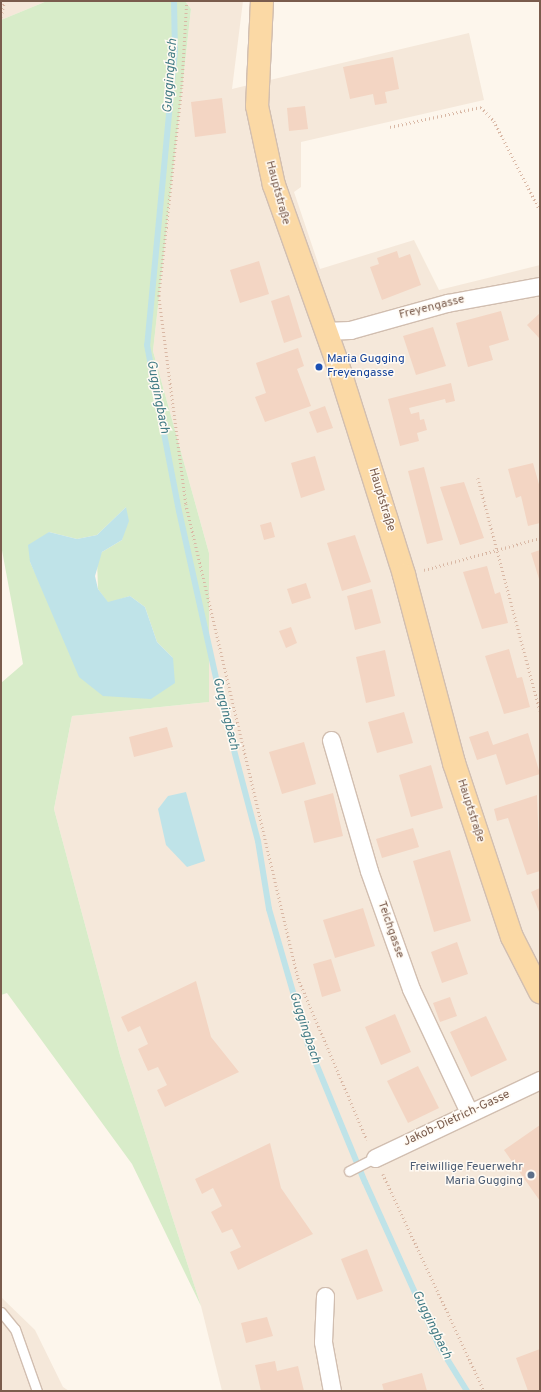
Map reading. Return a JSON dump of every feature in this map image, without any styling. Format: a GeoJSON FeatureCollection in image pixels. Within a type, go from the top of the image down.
{"type":"FeatureCollection","features":[{"type":"Feature","properties":{"kind":"main road","name":"Hauptstraße"},"geometry":{"type":"LineString","coordinates":[[262,1],[257,106],[274,185],[324,331],[337,362],[404,575],[454,763],[512,937],[540,992]]}},
{"type":"Feature","properties":{"kind":"street","name":"Freyengasse"},"geometry":{"type":"LineString","coordinates":[[324,331],[350,330],[447,303],[540,286]]}},
{"type":"Feature","properties":{"kind":"street","name":"Teichgasse"},"geometry":{"type":"LineString","coordinates":[[331,740],[369,871],[411,989],[469,1112]]}},
{"type":"Feature","properties":{"kind":"street","name":"Jakob-Dietrich-Gasse"},"geometry":{"type":"LineString","coordinates":[[375,1158],[469,1112],[540,1080]]}},
{"type":"Feature","properties":{"kind":"street"},"geometry":{"type":"LineString","coordinates":[[325,1296],[323,1342],[332,1391]]}},
{"type":"Feature","properties":{"kind":"lane"},"geometry":{"type":"LineString","coordinates":[[349,1171],[375,1158]]}},
{"type":"Feature","properties":{"kind":"lane"},"geometry":{"type":"LineString","coordinates":[[1,1312],[15,1329],[37,1391]]}},
{"type":"Feature","properties":{"kind":"path"},"geometry":{"type":"LineString","coordinates":[[1,17],[4,1]]}},
{"type":"Feature","properties":{"kind":"path"},"geometry":{"type":"LineString","coordinates":[[187,1],[182,88],[160,296],[186,504],[298,978],[375,1158],[484,1391]]}},
{"type":"Feature","properties":{"kind":"path"},"geometry":{"type":"LineString","coordinates":[[390,127],[481,107],[494,121],[540,210]]}},
{"type":"Feature","properties":{"kind":"path"},"geometry":{"type":"LineString","coordinates":[[478,478],[540,711]]}},
{"type":"Feature","properties":{"kind":"path"},"geometry":{"type":"LineString","coordinates":[[404,575],[540,538]]}},
{"type":"Feature","properties":{"kind":"shaded area"},"geometry":{"type":"Polygon","coordinates":[[[1,1],[47,1],[1,20],[1,1]]]}},
{"type":"Feature","properties":{"kind":"shaded area"},"geometry":{"type":"Polygon","coordinates":[[[185,1],[243,1],[232,89],[469,33],[484,100],[301,142],[301,187],[294,192],[320,269],[414,240],[439,290],[540,265],[540,1391],[222,1391],[201,1306],[120,1055],[54,809],[72,716],[209,702],[209,553],[153,351],[191,9],[185,1]]]}},
{"type":"Feature","properties":{"kind":"shaded area"},"geometry":{"type":"Polygon","coordinates":[[[1,1297],[35,1330],[63,1387],[69,1391],[1,1391],[1,1297]]]}},
{"type":"Feature","properties":{"kind":"green space"},"geometry":{"type":"Polygon","coordinates":[[[47,1],[185,1],[191,9],[153,351],[209,553],[209,702],[72,716],[54,809],[120,1055],[201,1306],[132,1164],[7,993],[1,995],[1,683],[23,664],[1,545],[1,20],[47,1]],[[126,507],[97,535],[77,539],[49,532],[30,562],[38,579],[173,658],[157,642],[145,607],[130,596],[108,603],[98,589],[97,560],[102,552],[122,540],[126,507]]]}},
{"type":"Feature","properties":{"kind":"water"},"geometry":{"type":"Polygon","coordinates":[[[126,507],[129,521],[122,540],[102,552],[95,576],[98,589],[108,602],[130,596],[145,607],[157,642],[173,658],[175,683],[151,699],[103,696],[79,677],[30,562],[28,545],[49,532],[77,539],[97,535],[126,507]]]}},
{"type":"Feature","properties":{"kind":"water"},"geometry":{"type":"Polygon","coordinates":[[[186,792],[205,861],[187,867],[166,845],[158,809],[168,796],[186,792]]]}},
{"type":"Feature","properties":{"kind":"building"},"geometry":{"type":"Polygon","coordinates":[[[393,57],[399,89],[385,92],[387,103],[375,105],[373,94],[350,99],[343,67],[393,57]]]}},
{"type":"Feature","properties":{"kind":"building"},"geometry":{"type":"Polygon","coordinates":[[[222,98],[226,133],[195,137],[191,102],[222,98]]]}},
{"type":"Feature","properties":{"kind":"building"},"geometry":{"type":"Polygon","coordinates":[[[305,106],[308,129],[289,131],[287,108],[305,106]]]}},
{"type":"Feature","properties":{"kind":"building"},"geometry":{"type":"Polygon","coordinates":[[[397,251],[399,258],[410,254],[421,285],[382,300],[370,267],[379,264],[377,258],[397,251]]]}},
{"type":"Feature","properties":{"kind":"building"},"geometry":{"type":"Polygon","coordinates":[[[259,261],[269,294],[240,303],[230,270],[259,261]]]}},
{"type":"Feature","properties":{"kind":"building"},"geometry":{"type":"Polygon","coordinates":[[[289,295],[302,337],[284,343],[271,301],[289,295]]]}},
{"type":"Feature","properties":{"kind":"building"},"geometry":{"type":"Polygon","coordinates":[[[501,311],[509,340],[489,346],[493,360],[468,367],[456,323],[501,311]]]}},
{"type":"Feature","properties":{"kind":"building"},"geometry":{"type":"Polygon","coordinates":[[[540,313],[540,339],[527,325],[540,313]]]}},
{"type":"Feature","properties":{"kind":"building"},"geometry":{"type":"Polygon","coordinates":[[[433,327],[446,366],[416,375],[403,336],[433,327]]]}},
{"type":"Feature","properties":{"kind":"building"},"geometry":{"type":"Polygon","coordinates":[[[298,348],[304,366],[297,369],[311,406],[265,422],[255,397],[266,393],[256,363],[298,348]]]}},
{"type":"Feature","properties":{"kind":"building"},"geometry":{"type":"Polygon","coordinates":[[[451,383],[455,401],[446,403],[445,399],[409,408],[411,414],[419,412],[420,420],[424,419],[427,430],[417,433],[419,441],[400,446],[388,399],[451,383]]]}},
{"type":"Feature","properties":{"kind":"building"},"geometry":{"type":"Polygon","coordinates":[[[325,406],[333,428],[317,433],[309,412],[325,406]]]}},
{"type":"Feature","properties":{"kind":"building"},"geometry":{"type":"Polygon","coordinates":[[[315,456],[325,490],[301,498],[291,463],[315,456]]]}},
{"type":"Feature","properties":{"kind":"building"},"geometry":{"type":"Polygon","coordinates":[[[533,463],[540,488],[540,523],[528,526],[521,496],[516,498],[508,469],[533,463]]]}},
{"type":"Feature","properties":{"kind":"building"},"geometry":{"type":"Polygon","coordinates":[[[424,467],[443,540],[427,544],[408,471],[424,467]]]}},
{"type":"Feature","properties":{"kind":"building"},"geometry":{"type":"Polygon","coordinates":[[[464,482],[484,538],[460,545],[440,487],[464,482]]]}},
{"type":"Feature","properties":{"kind":"building"},"geometry":{"type":"Polygon","coordinates":[[[271,522],[275,537],[264,540],[260,525],[271,522]]]}},
{"type":"Feature","properties":{"kind":"building"},"geometry":{"type":"Polygon","coordinates":[[[355,535],[371,582],[342,591],[327,543],[355,535]]]}},
{"type":"Feature","properties":{"kind":"building"},"geometry":{"type":"Polygon","coordinates":[[[540,550],[540,582],[531,553],[540,550]]]}},
{"type":"Feature","properties":{"kind":"building"},"geometry":{"type":"Polygon","coordinates":[[[487,566],[495,594],[500,592],[508,623],[482,629],[463,572],[487,566]]]}},
{"type":"Feature","properties":{"kind":"building"},"geometry":{"type":"Polygon","coordinates":[[[306,583],[311,598],[292,604],[287,589],[306,583]]]}},
{"type":"Feature","properties":{"kind":"building"},"geometry":{"type":"Polygon","coordinates":[[[372,589],[381,623],[355,630],[347,596],[372,589]]]}},
{"type":"Feature","properties":{"kind":"building"},"geometry":{"type":"Polygon","coordinates":[[[291,627],[297,643],[286,648],[279,631],[291,627]]]}},
{"type":"Feature","properties":{"kind":"building"},"geometry":{"type":"Polygon","coordinates":[[[509,649],[517,678],[522,677],[530,707],[504,714],[485,656],[509,649]]]}},
{"type":"Feature","properties":{"kind":"building"},"geometry":{"type":"Polygon","coordinates":[[[385,650],[395,696],[366,703],[356,657],[385,650]]]}},
{"type":"Feature","properties":{"kind":"building"},"geometry":{"type":"Polygon","coordinates":[[[404,712],[413,743],[377,753],[368,722],[404,712]]]}},
{"type":"Feature","properties":{"kind":"building"},"geometry":{"type":"Polygon","coordinates":[[[167,727],[173,747],[134,757],[129,737],[167,727]]]}},
{"type":"Feature","properties":{"kind":"building"},"geometry":{"type":"Polygon","coordinates":[[[488,731],[493,745],[528,733],[540,774],[506,785],[496,754],[477,760],[469,737],[488,731]]]}},
{"type":"Feature","properties":{"kind":"building"},"geometry":{"type":"Polygon","coordinates":[[[304,742],[316,784],[282,794],[269,752],[304,742]]]}},
{"type":"Feature","properties":{"kind":"building"},"geometry":{"type":"Polygon","coordinates":[[[431,765],[443,808],[411,817],[399,775],[431,765]]]}},
{"type":"Feature","properties":{"kind":"building"},"geometry":{"type":"Polygon","coordinates":[[[333,793],[343,836],[314,843],[304,801],[333,793]]]}},
{"type":"Feature","properties":{"kind":"building"},"geometry":{"type":"Polygon","coordinates":[[[537,795],[540,871],[527,875],[508,818],[497,821],[494,809],[537,795]]]}},
{"type":"Feature","properties":{"kind":"building"},"geometry":{"type":"Polygon","coordinates":[[[413,828],[419,847],[382,858],[376,839],[413,828]]]}},
{"type":"Feature","properties":{"kind":"building"},"geometry":{"type":"Polygon","coordinates":[[[450,850],[471,921],[434,932],[413,861],[450,850]]]}},
{"type":"Feature","properties":{"kind":"building"},"geometry":{"type":"Polygon","coordinates":[[[540,888],[540,914],[531,892],[540,888]]]}},
{"type":"Feature","properties":{"kind":"building"},"geometry":{"type":"Polygon","coordinates":[[[363,908],[375,946],[335,958],[323,920],[363,908]]]}},
{"type":"Feature","properties":{"kind":"building"},"geometry":{"type":"Polygon","coordinates":[[[457,942],[468,974],[442,983],[431,952],[457,942]]]}},
{"type":"Feature","properties":{"kind":"building"},"geometry":{"type":"Polygon","coordinates":[[[331,959],[341,991],[322,997],[313,964],[331,959]]]}},
{"type":"Feature","properties":{"kind":"building"},"geometry":{"type":"Polygon","coordinates":[[[196,981],[211,1037],[239,1072],[165,1107],[157,1090],[167,1085],[158,1067],[148,1071],[138,1049],[148,1044],[140,1026],[128,1032],[121,1017],[196,981]]]}},
{"type":"Feature","properties":{"kind":"building"},"geometry":{"type":"Polygon","coordinates":[[[450,997],[457,1016],[440,1022],[433,1003],[450,997]]]}},
{"type":"Feature","properties":{"kind":"building"},"geometry":{"type":"Polygon","coordinates":[[[395,1014],[411,1052],[381,1065],[365,1027],[395,1014]]]}},
{"type":"Feature","properties":{"kind":"building"},"geometry":{"type":"Polygon","coordinates":[[[486,1016],[507,1060],[471,1077],[450,1032],[486,1016]]]}},
{"type":"Feature","properties":{"kind":"building"},"geometry":{"type":"Polygon","coordinates":[[[418,1066],[439,1108],[408,1123],[387,1081],[418,1066]]]}},
{"type":"Feature","properties":{"kind":"building","name":"Freiwillige Feuerwehr Maria Gugging"},"geometry":{"type":"Polygon","coordinates":[[[540,1125],[540,1201],[504,1150],[540,1125]]]}},
{"type":"Feature","properties":{"kind":"building"},"geometry":{"type":"Polygon","coordinates":[[[270,1143],[281,1188],[313,1234],[238,1270],[230,1252],[241,1247],[232,1229],[222,1233],[211,1212],[222,1206],[213,1188],[202,1194],[195,1179],[270,1143]]]}},
{"type":"Feature","properties":{"kind":"building"},"geometry":{"type":"Polygon","coordinates":[[[367,1249],[383,1291],[357,1300],[341,1259],[367,1249]]]}},
{"type":"Feature","properties":{"kind":"building"},"geometry":{"type":"Polygon","coordinates":[[[267,1317],[273,1336],[246,1343],[241,1323],[267,1317]]]}},
{"type":"Feature","properties":{"kind":"building"},"geometry":{"type":"Polygon","coordinates":[[[540,1349],[540,1391],[528,1391],[516,1358],[540,1349]]]}},
{"type":"Feature","properties":{"kind":"building"},"geometry":{"type":"Polygon","coordinates":[[[275,1361],[277,1371],[298,1366],[304,1391],[261,1391],[255,1365],[275,1361]]]}},
{"type":"Feature","properties":{"kind":"building"},"geometry":{"type":"Polygon","coordinates":[[[422,1373],[427,1391],[384,1391],[382,1384],[422,1373]]]}},
{"type":"Feature","properties":{"kind":"waterway","name":"Guggingbach"},"geometry":{"type":"LineString","coordinates":[[174,1],[175,51],[147,345],[179,511],[221,701],[258,841],[269,909],[308,1044],[365,1182],[439,1346],[467,1391]]}},
{"type":"Feature","properties":{"kind":"place","name":"Maria Gugging Freyengasse"},"geometry":{"type":"Point","coordinates":[319,367]}},
{"type":"Feature","properties":{"kind":"place","name":"Freiwillige Feuerwehr Maria Gugging"},"geometry":{"type":"Point","coordinates":[531,1175]}}]}
